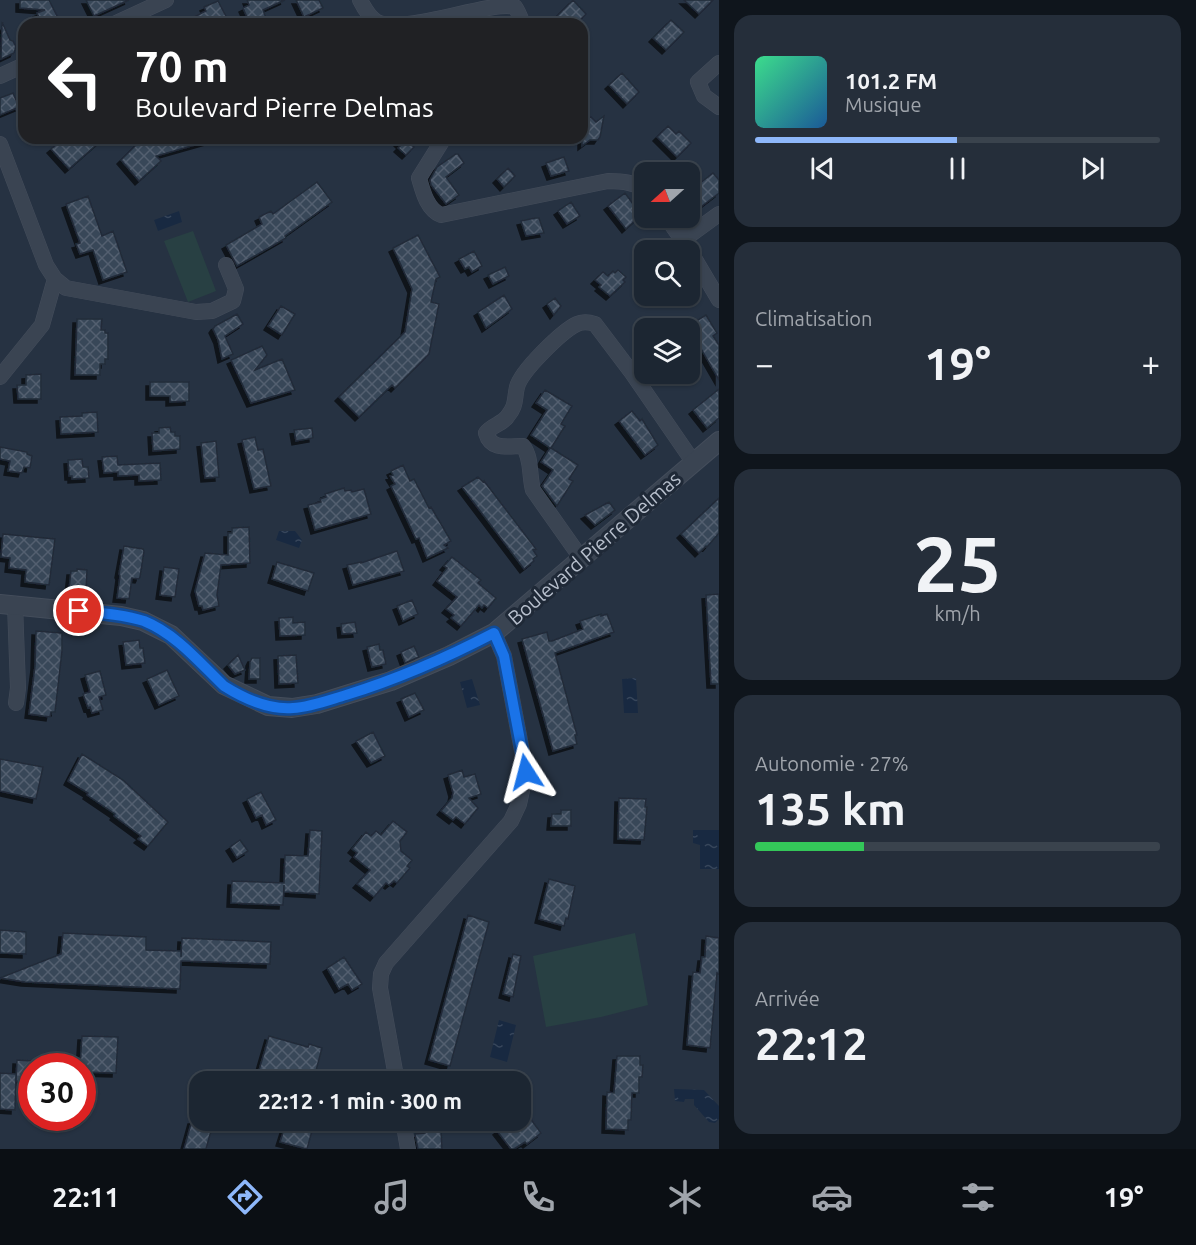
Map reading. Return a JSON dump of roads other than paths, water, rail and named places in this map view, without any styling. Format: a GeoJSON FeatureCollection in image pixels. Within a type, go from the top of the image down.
{"type":"FeatureCollection","features":[{"type":"Feature","properties":{"kind":"street"},"geometry":{"type":"LineString","coordinates":[[127,18],[166,0]]}},
{"type":"Feature","properties":{"kind":"street"},"geometry":{"type":"LineString","coordinates":[[360,0],[366,12],[373,18]]}},
{"type":"Feature","properties":{"kind":"street"},"geometry":{"type":"LineString","coordinates":[[416,18],[486,1],[521,4]]}},
{"type":"Feature","properties":{"kind":"street"},"geometry":{"type":"LineString","coordinates":[[719,63],[698,82],[704,96],[719,107]]}},
{"type":"Feature","properties":{"kind":"street"},"geometry":{"type":"LineString","coordinates":[[0,76],[18,68]]}},
{"type":"Feature","properties":{"kind":"street"},"geometry":{"type":"LineString","coordinates":[[0,144],[46,265],[55,279],[66,288],[196,312],[212,311],[233,301],[236,290],[226,265]]}},
{"type":"Feature","properties":{"kind":"street"},"geometry":{"type":"LineString","coordinates":[[440,144],[419,178],[424,196],[435,212],[441,214],[608,181],[634,184]]}},
{"type":"Feature","properties":{"kind":"street"},"geometry":{"type":"LineString","coordinates":[[695,240],[719,214]]}},
{"type":"Feature","properties":{"kind":"street"},"geometry":{"type":"LineString","coordinates":[[700,268],[719,300]]}},
{"type":"Feature","properties":{"kind":"street"},"geometry":{"type":"LineString","coordinates":[[0,377],[42,325],[55,279]]}},
{"type":"Feature","properties":{"kind":"street"},"geometry":{"type":"LineString","coordinates":[[581,558],[533,490],[529,477],[528,452],[524,446],[499,447],[492,444],[486,433],[495,424],[506,420],[514,407],[517,386],[527,371],[559,336],[578,323],[586,321],[595,324],[694,463]]}},
{"type":"Feature","properties":{"kind":"street","name":"Boulevard Pierre Delmas"},"geometry":{"type":"LineString","coordinates":[[7,604],[121,616],[143,621],[171,636],[231,690],[268,706],[292,708],[317,704],[391,681],[449,656],[494,633],[719,441]]}},
{"type":"Feature","properties":{"kind":"street"},"geometry":{"type":"LineString","coordinates":[[7,604],[18,688],[16,703]]}},
{"type":"Feature","properties":{"kind":"street"},"geometry":{"type":"LineString","coordinates":[[395,1071],[380,988],[381,974],[386,963],[511,821],[519,804],[526,772],[504,656],[494,633]]}},
{"type":"Feature","properties":{"kind":"street"},"geometry":{"type":"LineString","coordinates":[[405,1131],[408,1149]]}},
{"type":"Feature","properties":{"kind":"water"},"geometry":{"type":"Polygon","coordinates":[[[179,211],[182,222],[158,231],[154,220],[179,211]]]}},
{"type":"Feature","properties":{"kind":"water"},"geometry":{"type":"Polygon","coordinates":[[[279,531],[295,531],[302,540],[299,548],[276,540],[279,531]]]}},
{"type":"Feature","properties":{"kind":"water"},"geometry":{"type":"Polygon","coordinates":[[[636,678],[638,713],[624,713],[622,679],[636,678]]]}},
{"type":"Feature","properties":{"kind":"water"},"geometry":{"type":"Polygon","coordinates":[[[472,679],[480,705],[467,708],[460,682],[472,679]]]}},
{"type":"Feature","properties":{"kind":"water"},"geometry":{"type":"Polygon","coordinates":[[[693,830],[719,830],[719,869],[700,869],[700,845],[693,843],[693,830]]]}},
{"type":"Feature","properties":{"kind":"water"},"geometry":{"type":"Polygon","coordinates":[[[499,1020],[516,1025],[507,1062],[490,1057],[499,1020]]]}},
{"type":"Feature","properties":{"kind":"water"},"geometry":{"type":"Polygon","coordinates":[[[674,1089],[704,1090],[719,1106],[719,1119],[715,1123],[709,1122],[694,1105],[694,1099],[685,1099],[684,1102],[675,1101],[674,1089]]]}}]}
